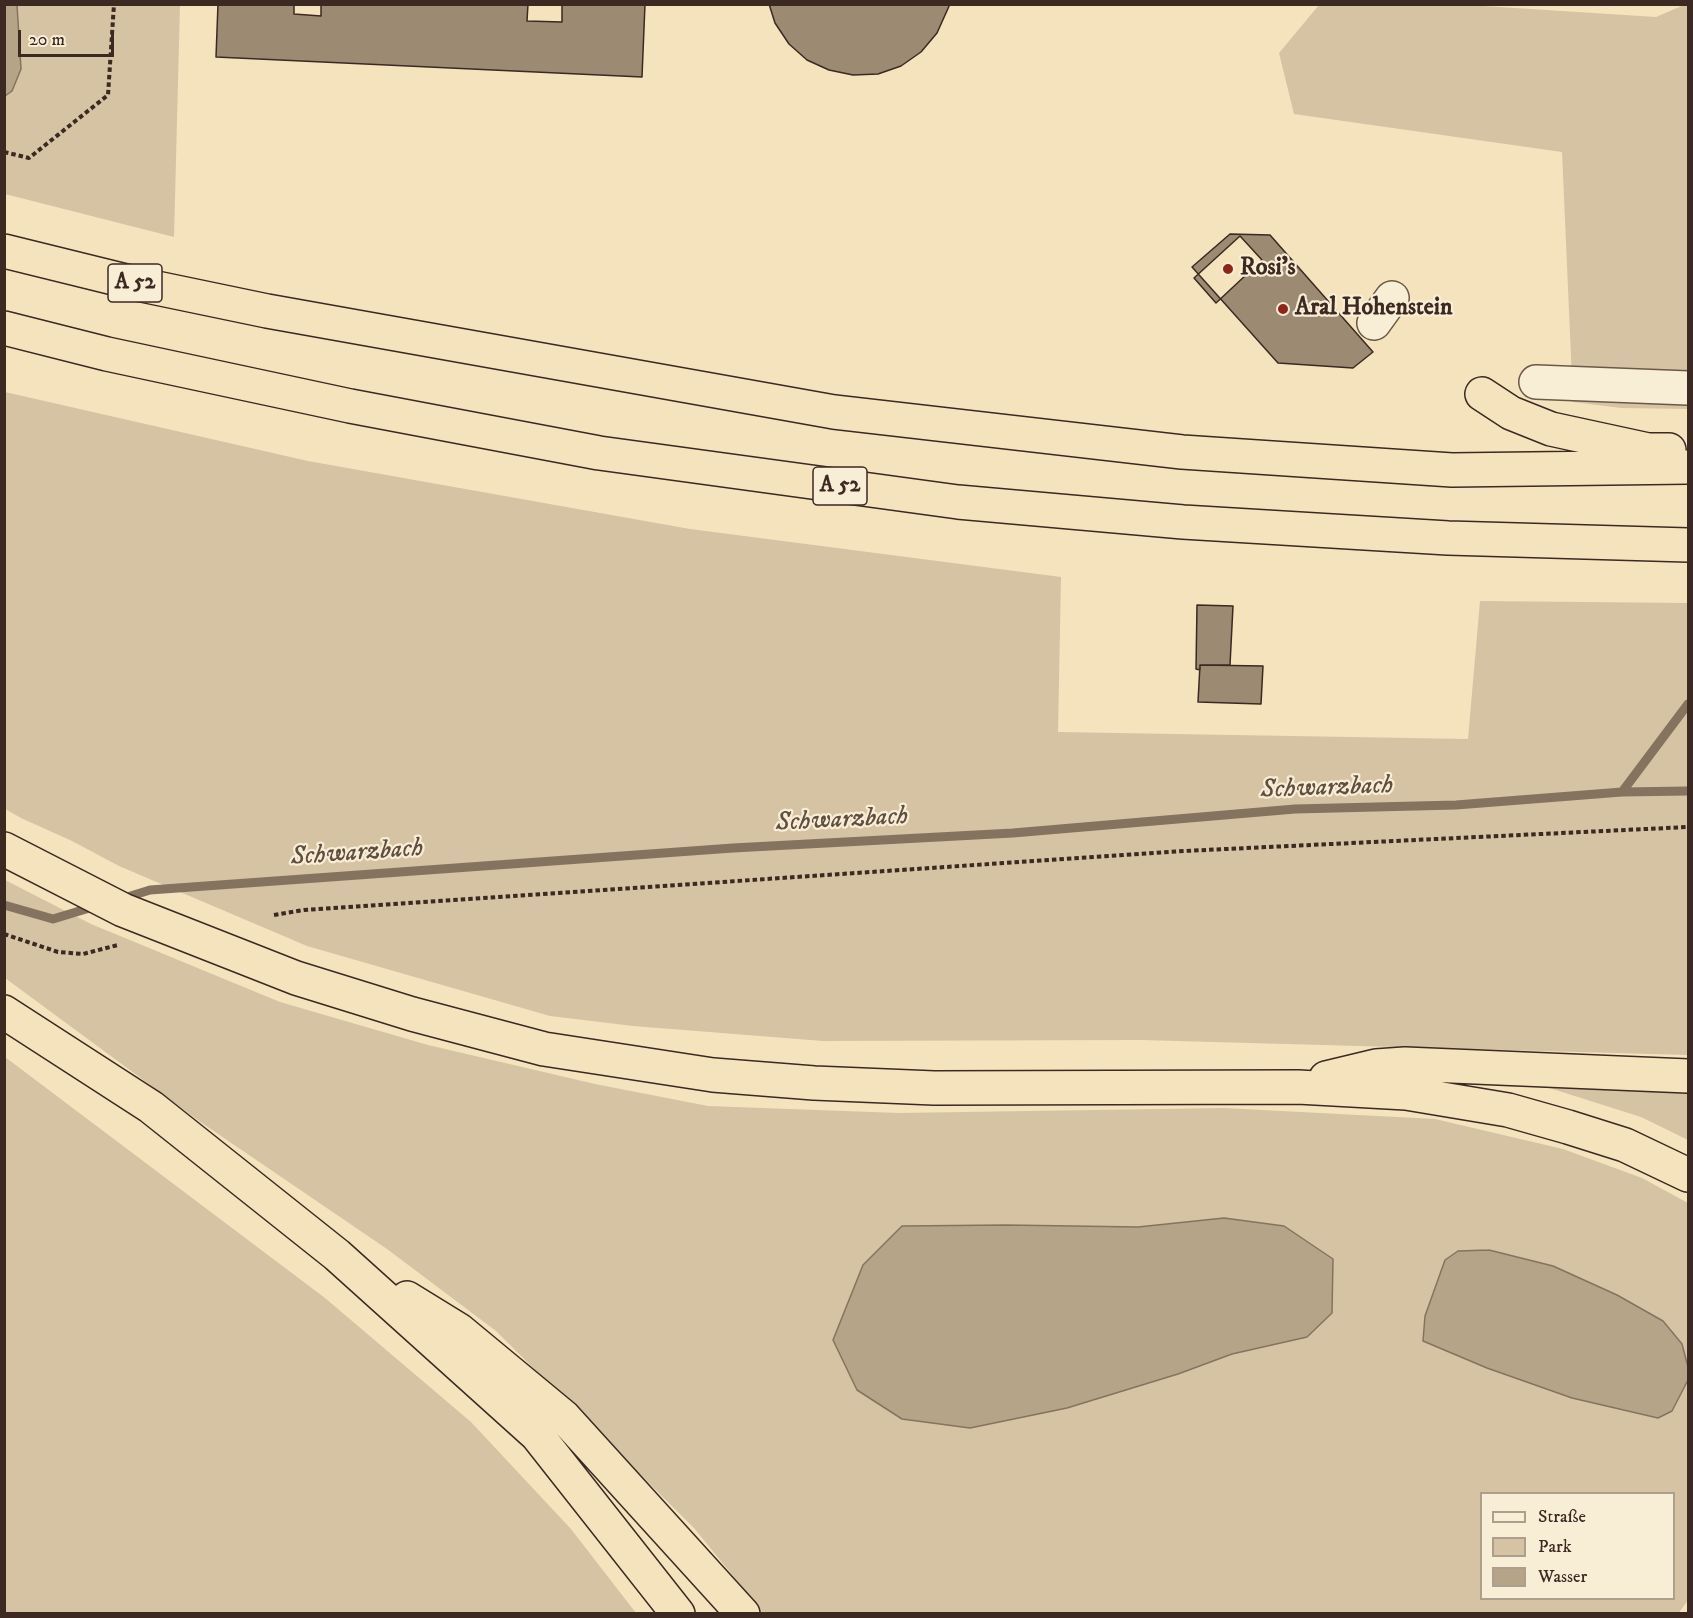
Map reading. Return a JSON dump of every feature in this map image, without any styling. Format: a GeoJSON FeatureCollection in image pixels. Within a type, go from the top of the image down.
{"type":"FeatureCollection","features":[{"type":"Feature","properties":{"kind":"highway","name":"A 52"},"geometry":{"type":"LineString","coordinates":[[4,251],[142,285],[267,311],[834,412],[1182,452],[1440,470],[1689,467]]}},
{"type":"Feature","properties":{"kind":"highway","name":"A 52"},"geometry":{"type":"LineString","coordinates":[[4,328],[107,354],[350,406],[599,453],[946,500],[1206,524],[1448,538],[1689,545]]}},
{"type":"Feature","properties":{"kind":"highway"},"geometry":{"type":"LineString","coordinates":[[1482,394],[1511,413],[1551,429],[1648,450],[1689,450]]}},
{"type":"Feature","properties":{"kind":"highway"},"geometry":{"type":"LineString","coordinates":[[4,849],[123,910],[296,978],[412,1014],[544,1049],[713,1075],[814,1083],[934,1088],[1298,1087],[1407,1093],[1508,1110],[1625,1145],[1689,1175]]}},
{"type":"Feature","properties":{"kind":"highway"},"geometry":{"type":"LineString","coordinates":[[4,1012],[151,1107],[337,1254],[537,1435],[678,1614]]}},
{"type":"Feature","properties":{"kind":"highway"},"geometry":{"type":"LineString","coordinates":[[1298,1087],[1376,1066],[1405,1064],[1689,1076]]}},
{"type":"Feature","properties":{"kind":"highway"},"geometry":{"type":"LineString","coordinates":[[337,1254],[459,1330],[564,1417],[743,1614]]}},
{"type":"Feature","properties":{"kind":"lane"},"geometry":{"type":"LineString","coordinates":[[1536,382],[1689,388]]}},
{"type":"Feature","properties":{"kind":"path"},"geometry":{"type":"LineString","coordinates":[[4,152],[30,158],[108,96],[114,4]]}},
{"type":"Feature","properties":{"kind":"path"},"geometry":{"type":"LineString","coordinates":[[274,915],[324,909],[1184,851],[1689,826]]}},
{"type":"Feature","properties":{"kind":"path"},"geometry":{"type":"LineString","coordinates":[[4,934],[58,952],[83,954],[118,945]]}},
{"type":"Feature","properties":{"kind":"green space"},"geometry":{"type":"Polygon","coordinates":[[[17,5],[180,5],[174,237],[5,194],[4,96],[12,91],[21,69],[17,5]]]}},
{"type":"Feature","properties":{"kind":"green space"},"geometry":{"type":"Polygon","coordinates":[[[1319,5],[1468,5],[1656,17],[1688,5],[1688,409],[1621,408],[1573,402],[1562,152],[1294,114],[1279,53],[1319,5]]]}},
{"type":"Feature","properties":{"kind":"green space"},"geometry":{"type":"Polygon","coordinates":[[[5,392],[308,461],[690,529],[1061,577],[1058,732],[1468,739],[1480,601],[1688,603],[1688,1055],[1141,1040],[823,1041],[633,1026],[550,1016],[307,946],[119,866],[5,809],[5,392]]]}},
{"type":"Feature","properties":{"kind":"green space"},"geometry":{"type":"Polygon","coordinates":[[[5,880],[91,924],[280,1002],[428,1045],[595,1084],[708,1106],[899,1113],[1224,1108],[1435,1119],[1563,1149],[1642,1178],[1688,1203],[1688,1367],[1682,1344],[1663,1321],[1617,1295],[1553,1266],[1489,1250],[1572,1398],[1658,1418],[1672,1411],[1688,1380],[1688,1600],[1678,1614],[763,1613],[694,1528],[496,1331],[387,1249],[199,1121],[5,978],[5,880]],[[1223,1218],[1138,1227],[902,1226],[1178,1374],[1232,1354],[1223,1218]]]}},
{"type":"Feature","properties":{"kind":"green space"},"geometry":{"type":"Polygon","coordinates":[[[5,1057],[325,1298],[471,1422],[571,1529],[636,1613],[5,1613],[5,1057]]]}},
{"type":"Feature","properties":{"kind":"green space"},"geometry":{"type":"Polygon","coordinates":[[[1543,1086],[1688,1089],[1688,1140],[1641,1117],[1543,1086]]]}},
{"type":"Feature","properties":{"kind":"water"},"geometry":{"type":"Polygon","coordinates":[[[5,4],[17,5],[21,69],[12,91],[5,96],[5,4]]]}},
{"type":"Feature","properties":{"kind":"water"},"geometry":{"type":"Polygon","coordinates":[[[1224,1218],[1284,1226],[1333,1259],[1332,1313],[1307,1337],[1232,1354],[1178,1374],[1067,1408],[970,1428],[902,1419],[857,1390],[833,1340],[863,1265],[902,1226],[1138,1227],[1224,1218]]]}},
{"type":"Feature","properties":{"kind":"water"},"geometry":{"type":"Polygon","coordinates":[[[1489,1250],[1553,1266],[1617,1295],[1663,1321],[1682,1344],[1688,1367],[1688,1380],[1672,1411],[1658,1418],[1572,1398],[1487,1368],[1423,1341],[1425,1316],[1445,1260],[1458,1251],[1489,1250]]]}},
{"type":"Feature","properties":{"kind":"building"},"geometry":{"type":"Polygon","coordinates":[[[218,4],[294,4],[294,14],[321,16],[321,4],[528,4],[527,21],[562,22],[562,4],[645,4],[642,77],[216,57],[218,4]]]}},
{"type":"Feature","properties":{"kind":"building"},"geometry":{"type":"Polygon","coordinates":[[[769,4],[950,4],[937,33],[921,52],[901,66],[878,74],[853,75],[829,70],[807,60],[789,44],[775,23],[769,4]]]}},
{"type":"Feature","properties":{"kind":"building","name":"Aral Hohenstein"},"geometry":{"type":"Polygon","coordinates":[[[1230,234],[1270,235],[1373,352],[1353,368],[1278,363],[1192,267],[1230,234]]]}},
{"type":"Feature","properties":{"kind":"building","name":"Rosi's"},"geometry":{"type":"Polygon","coordinates":[[[1240,236],[1262,260],[1216,303],[1194,278],[1240,236]]]}},
{"type":"Feature","properties":{"kind":"building"},"geometry":{"type":"Polygon","coordinates":[[[1197,605],[1233,606],[1230,665],[1200,665],[1200,670],[1196,669],[1197,605]]]}},
{"type":"Feature","properties":{"kind":"building"},"geometry":{"type":"Polygon","coordinates":[[[1200,665],[1263,666],[1261,704],[1198,702],[1200,665]]]}},
{"type":"Feature","properties":{"kind":"waterway"},"geometry":{"type":"LineString","coordinates":[[1622,792],[1688,704]]}},
{"type":"Feature","properties":{"kind":"waterway","name":"Schwarzbach"},"geometry":{"type":"LineString","coordinates":[[121,899],[150,890],[733,848],[1013,833],[1295,809],[1456,805],[1622,792],[1688,791]]}},
{"type":"Feature","properties":{"kind":"waterway","name":"Schwarzbach"},"geometry":{"type":"LineString","coordinates":[[4,905],[53,919],[96,906]]}},
{"type":"Feature","properties":{"kind":"place","name":"Rosi's"},"geometry":{"type":"Point","coordinates":[1228,269]}},
{"type":"Feature","properties":{"kind":"place","name":"Aral Hohenstein"},"geometry":{"type":"Point","coordinates":[1283,309]}}]}
